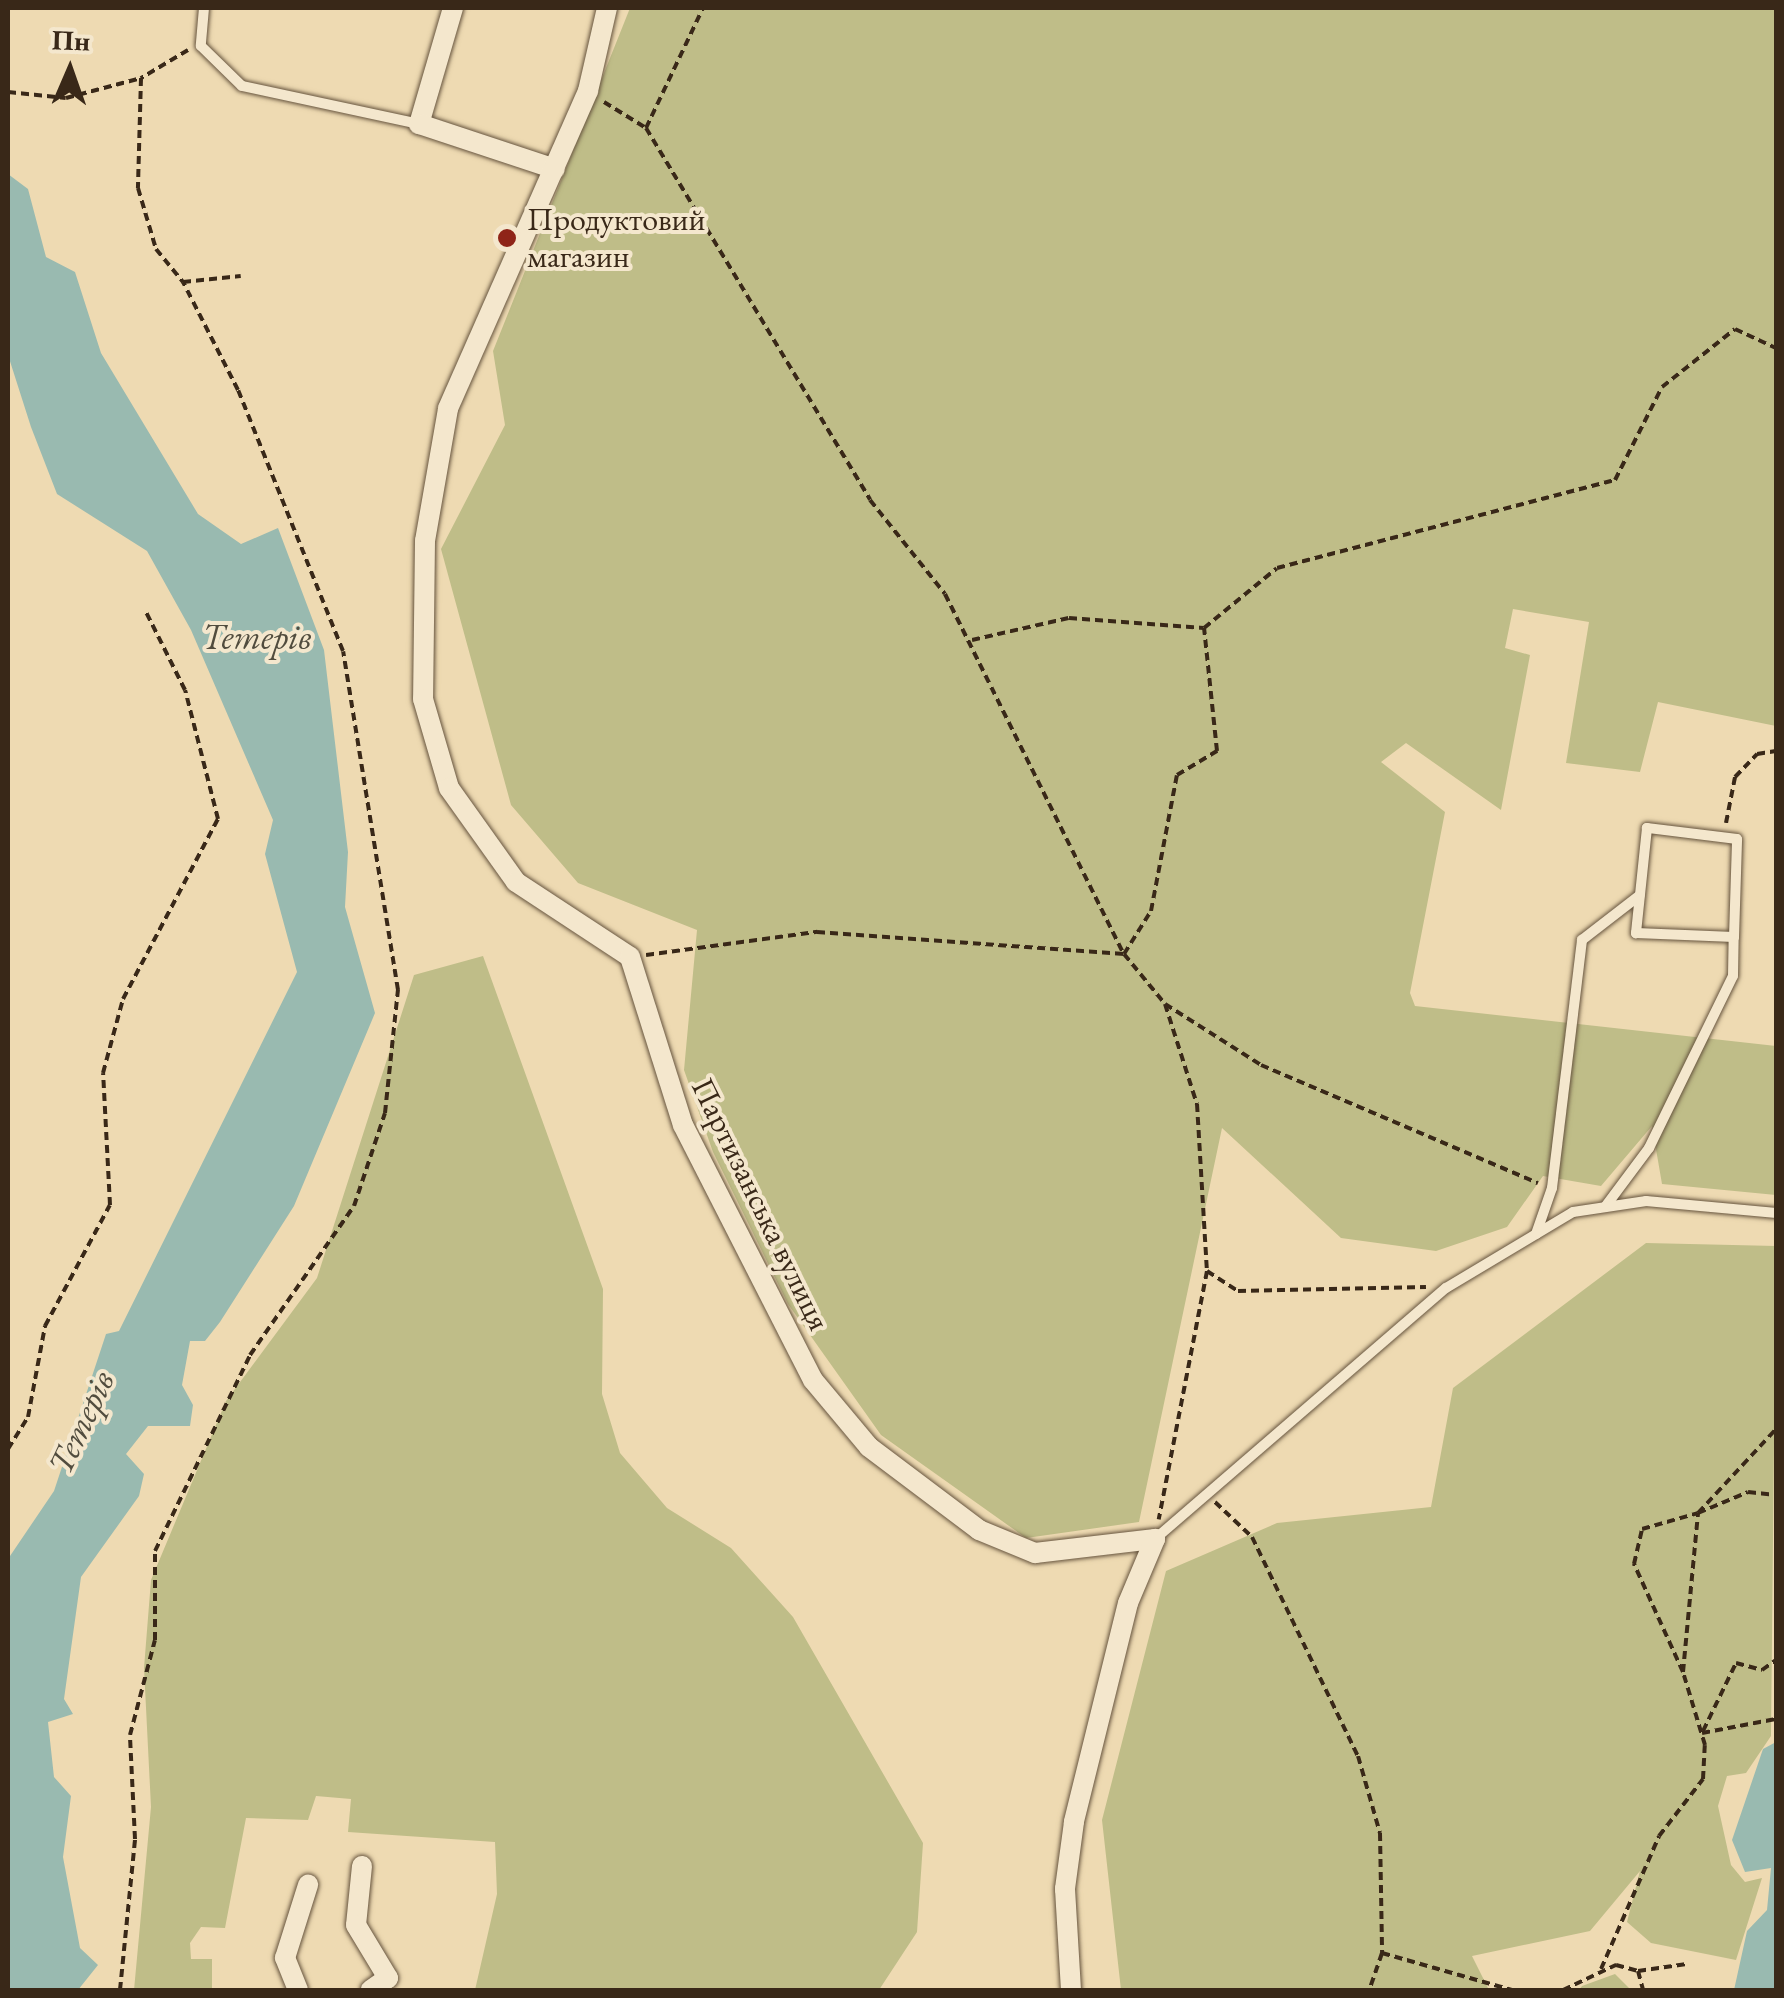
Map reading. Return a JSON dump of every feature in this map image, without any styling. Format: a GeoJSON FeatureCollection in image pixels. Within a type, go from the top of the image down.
{"type":"FeatureCollection","features":[{"type":"Feature","properties":{"kind":"street"},"geometry":{"type":"LineString","coordinates":[[453,8],[419,124],[554,169]]}},
{"type":"Feature","properties":{"kind":"street"},"geometry":{"type":"LineString","coordinates":[[607,8],[588,91],[448,409],[425,540],[422,699],[450,788],[516,882],[630,957]]}},
{"type":"Feature","properties":{"kind":"street","name":"Партизанська вулиця"},"geometry":{"type":"LineString","coordinates":[[630,957],[683,1125],[813,1380],[869,1447],[979,1530],[1035,1553],[1155,1539]]}},
{"type":"Feature","properties":{"kind":"street"},"geometry":{"type":"LineString","coordinates":[[1071,1990],[1065,1889],[1074,1822],[1128,1603],[1155,1539]]}},
{"type":"Feature","properties":{"kind":"street"},"geometry":{"type":"LineString","coordinates":[[362,1866],[356,1925],[388,1978],[371,1990]]}},
{"type":"Feature","properties":{"kind":"street"},"geometry":{"type":"LineString","coordinates":[[298,1990],[285,1958],[308,1885]]}},
{"type":"Feature","properties":{"kind":"lane"},"geometry":{"type":"LineString","coordinates":[[204,8],[201,46],[242,86],[419,124]]}},
{"type":"Feature","properties":{"kind":"lane"},"geometry":{"type":"LineString","coordinates":[[1604,1208],[1649,1148],[1713,1024],[1733,976],[1737,840],[1648,828],[1636,933],[1734,937]]}},
{"type":"Feature","properties":{"kind":"lane"},"geometry":{"type":"LineString","coordinates":[[1535,1235],[1552,1188],[1582,940],[1640,895]]}},
{"type":"Feature","properties":{"kind":"lane"},"geometry":{"type":"LineString","coordinates":[[1155,1539],[1446,1288],[1535,1235],[1604,1208],[1646,1201],[1776,1213]]}},
{"type":"Feature","properties":{"kind":"path"},"geometry":{"type":"LineString","coordinates":[[646,128],[703,8]]}},
{"type":"Feature","properties":{"kind":"path"},"geometry":{"type":"LineString","coordinates":[[8,92],[66,98],[140,78],[201,46]]}},
{"type":"Feature","properties":{"kind":"path"},"geometry":{"type":"LineString","coordinates":[[120,1990],[130,1734],[155,1640],[155,1552],[250,1355],[354,1206],[386,1113],[398,990],[343,652],[238,390],[182,282],[156,250],[138,188],[140,78]]}},
{"type":"Feature","properties":{"kind":"path"},"geometry":{"type":"LineString","coordinates":[[588,91],[646,128],[870,500],[970,640],[1124,954],[1165,1004],[1261,1065],[1552,1188]]}},
{"type":"Feature","properties":{"kind":"path"},"geometry":{"type":"LineString","coordinates":[[182,282],[240,276]]}},
{"type":"Feature","properties":{"kind":"path"},"geometry":{"type":"LineString","coordinates":[[970,640],[1069,618],[1204,628],[1277,568],[1615,480],[1662,387],[1734,329],[1776,348]]}},
{"type":"Feature","properties":{"kind":"path"},"geometry":{"type":"LineString","coordinates":[[8,1449],[28,1417],[45,1326],[110,1204],[103,1073],[123,999],[218,819],[190,740],[185,690],[146,612]]}},
{"type":"Feature","properties":{"kind":"path"},"geometry":{"type":"LineString","coordinates":[[1124,954],[1150,910],[1177,776],[1217,751],[1204,628]]}},
{"type":"Feature","properties":{"kind":"path"},"geometry":{"type":"LineString","coordinates":[[1723,838],[1735,777],[1756,754],[1776,751]]}},
{"type":"Feature","properties":{"kind":"path"},"geometry":{"type":"LineString","coordinates":[[630,957],[817,932],[1124,954]]}},
{"type":"Feature","properties":{"kind":"path"},"geometry":{"type":"LineString","coordinates":[[1155,1539],[1207,1271],[1197,1104],[1165,1004]]}},
{"type":"Feature","properties":{"kind":"path"},"geometry":{"type":"LineString","coordinates":[[1207,1271],[1238,1291],[1446,1288]]}},
{"type":"Feature","properties":{"kind":"path"},"geometry":{"type":"LineString","coordinates":[[1684,1672],[1698,1514],[1776,1429]]}},
{"type":"Feature","properties":{"kind":"path"},"geometry":{"type":"LineString","coordinates":[[1601,1970],[1658,1836],[1703,1779],[1702,1733],[1684,1672],[1634,1564],[1642,1530],[1698,1514],[1748,1492],[1776,1495]]}},
{"type":"Feature","properties":{"kind":"path"},"geometry":{"type":"LineString","coordinates":[[1207,1496],[1259,1549],[1358,1756],[1380,1833],[1382,1953],[1368,1990]]}},
{"type":"Feature","properties":{"kind":"path"},"geometry":{"type":"LineString","coordinates":[[1702,1733],[1736,1663],[1762,1670],[1776,1660]]}},
{"type":"Feature","properties":{"kind":"path"},"geometry":{"type":"LineString","coordinates":[[1702,1733],[1776,1718]]}},
{"type":"Feature","properties":{"kind":"path"},"geometry":{"type":"LineString","coordinates":[[1382,1953],[1512,1990]]}},
{"type":"Feature","properties":{"kind":"path"},"geometry":{"type":"LineString","coordinates":[[1564,1990],[1601,1970],[1638,1971],[1686,1964]]}},
{"type":"Feature","properties":{"kind":"path"},"geometry":{"type":"LineString","coordinates":[[1638,1971],[1644,1990]]}},
{"type":"Feature","properties":{"kind":"shaded area"},"geometry":{"type":"Polygon","coordinates":[[[630,8],[1776,8],[1776,726],[1658,702],[1640,772],[1566,763],[1589,622],[1513,609],[1505,648],[1530,655],[1501,810],[1406,743],[1381,762],[1445,812],[1410,993],[1415,1006],[1776,1046],[1776,1195],[1662,1184],[1652,1126],[1601,1186],[1543,1176],[1507,1227],[1436,1251],[1341,1238],[1222,1128],[1139,1522],[1026,1538],[881,1435],[788,1304],[713,1152],[684,1070],[697,930],[578,883],[511,805],[441,549],[505,425],[493,351],[630,8]]]}},
{"type":"Feature","properties":{"kind":"shaded area"},"geometry":{"type":"Polygon","coordinates":[[[483,956],[603,1289],[602,1394],[620,1453],[667,1508],[731,1548],[793,1617],[923,1843],[917,1932],[879,1990],[475,1990],[497,1894],[495,1842],[348,1832],[351,1799],[316,1796],[308,1820],[246,1818],[225,1928],[201,1927],[190,1943],[191,1959],[212,1959],[212,1990],[134,1990],[151,1807],[144,1668],[151,1580],[226,1401],[317,1278],[414,975],[483,956]]]}},
{"type":"Feature","properties":{"kind":"shaded area"},"geometry":{"type":"Polygon","coordinates":[[[1646,1243],[1776,1246],[1771,1736],[1746,1773],[1727,1776],[1718,1806],[1731,1865],[1745,1882],[1762,1878],[1736,1960],[1651,1943],[1627,1922],[1640,1871],[1590,1931],[1472,1956],[1489,1990],[1121,1990],[1102,1820],[1166,1571],[1277,1523],[1431,1507],[1453,1388],[1646,1243]]]}},
{"type":"Feature","properties":{"kind":"shaded area"},"geometry":{"type":"Polygon","coordinates":[[[1615,1974],[1631,1990],[1579,1990],[1582,1986],[1615,1974]]]}},
{"type":"Feature","properties":{"kind":"water","name":"Тетерів"},"geometry":{"type":"Polygon","coordinates":[[[8,174],[28,189],[46,257],[75,272],[101,353],[198,514],[241,544],[278,528],[324,650],[348,852],[345,907],[375,1013],[294,1206],[220,1322],[205,1341],[190,1341],[182,1385],[193,1405],[190,1426],[148,1426],[126,1454],[144,1474],[139,1496],[81,1577],[64,1699],[73,1714],[48,1722],[54,1777],[71,1796],[63,1857],[80,1948],[98,1965],[78,1990],[8,1990],[8,1559],[54,1491],[106,1334],[119,1331],[297,972],[265,854],[273,820],[191,630],[147,551],[57,494],[31,427],[8,355],[8,174]]]}},
{"type":"Feature","properties":{"kind":"water"},"geometry":{"type":"Polygon","coordinates":[[[1776,1742],[1776,1990],[1734,1990],[1747,1931],[1767,1910],[1771,1868],[1745,1872],[1732,1840],[1763,1749],[1776,1742]]]}},
{"type":"Feature","properties":{"kind":"place","name":"Продуктовий магазин"},"geometry":{"type":"Point","coordinates":[507,238]}}]}
